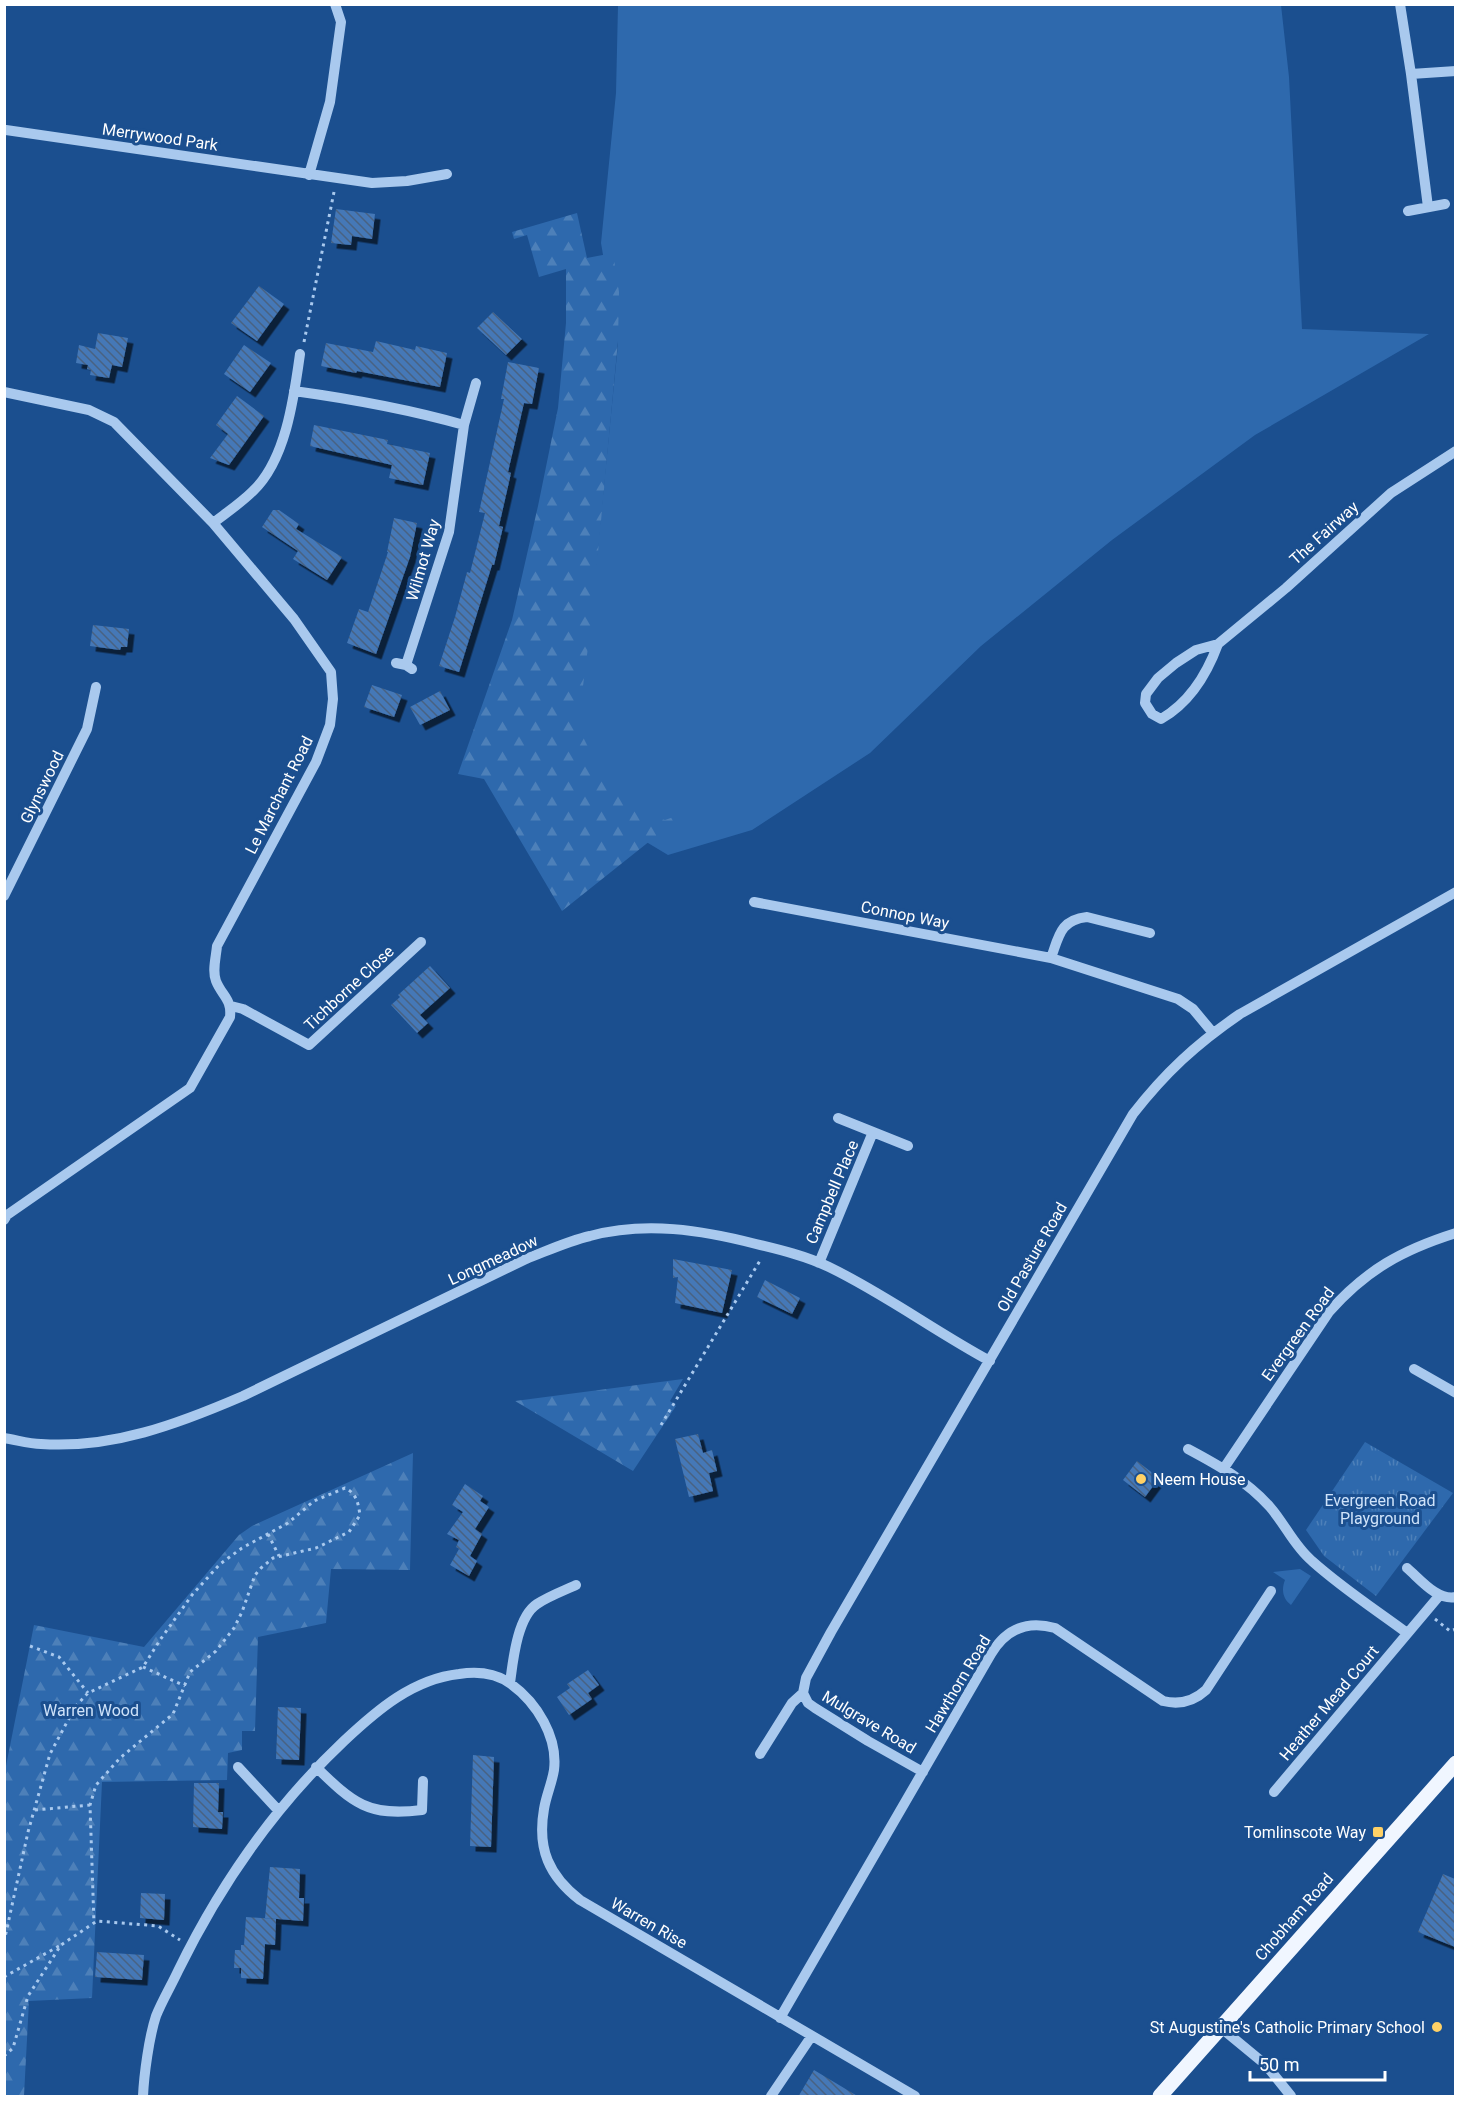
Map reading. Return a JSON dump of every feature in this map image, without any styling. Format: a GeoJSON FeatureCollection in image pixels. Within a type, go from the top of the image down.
{"type":"FeatureCollection","features":[{"type":"Feature","properties":{"kind":"main road","name":"Chobham Road"},"geometry":{"type":"LineString","coordinates":[[1160,2097],[1455,1763]]}},
{"type":"Feature","properties":{"kind":"street"},"geometry":{"type":"LineString","coordinates":[[309,175],[330,102],[341,22],[335,4]]}},
{"type":"Feature","properties":{"kind":"street"},"geometry":{"type":"LineString","coordinates":[[1400,4],[1428,207]]}},
{"type":"Feature","properties":{"kind":"street"},"geometry":{"type":"LineString","coordinates":[[1411,74],[1455,71]]}},
{"type":"Feature","properties":{"kind":"street","name":"Merrywood Park"},"geometry":{"type":"LineString","coordinates":[[6,130],[372,183],[407,181],[447,174]]}},
{"type":"Feature","properties":{"kind":"street"},"geometry":{"type":"LineString","coordinates":[[1408,211],[1445,204]]}},
{"type":"Feature","properties":{"kind":"street"},"geometry":{"type":"LineString","coordinates":[[213,523],[253,491],[266,476],[287,429],[300,354]]}},
{"type":"Feature","properties":{"kind":"street","name":"Wilmot Way"},"geometry":{"type":"LineString","coordinates":[[405,666],[449,532],[464,425],[476,383]]}},
{"type":"Feature","properties":{"kind":"street"},"geometry":{"type":"LineString","coordinates":[[294,391],[360,400],[422,413],[464,425]]}},
{"type":"Feature","properties":{"kind":"street","name":"Le Marchant Road"},"geometry":{"type":"LineString","coordinates":[[4,392],[89,410],[114,422],[213,523],[294,619],[332,672],[333,699],[330,725],[316,762],[218,946],[216,980],[231,1006]]}},
{"type":"Feature","properties":{"kind":"street","name":"The Fairway"},"geometry":{"type":"LineString","coordinates":[[1218,644],[1210,666],[1191,694],[1161,719],[1152,714],[1145,703],[1146,694],[1158,678],[1196,650],[1218,644],[1286,588],[1391,493],[1455,451]]}},
{"type":"Feature","properties":{"kind":"street","name":"Glynswood"},"geometry":{"type":"LineString","coordinates":[[4,896],[87,729],[96,687]]}},
{"type":"Feature","properties":{"kind":"street","name":"Old Pasture Road"},"geometry":{"type":"LineString","coordinates":[[760,1754],[792,1703],[803,1693],[806,1678],[815,1661],[1133,1114],[1169,1071],[1213,1033],[1268,997],[1455,892]]}},
{"type":"Feature","properties":{"kind":"street","name":"Connop Way"},"geometry":{"type":"LineString","coordinates":[[754,902],[1051,958],[1178,999],[1193,1009],[1213,1033]]}},
{"type":"Feature","properties":{"kind":"street"},"geometry":{"type":"LineString","coordinates":[[1051,958],[1062,928],[1070,921],[1079,918],[1087,917],[1150,933]]}},
{"type":"Feature","properties":{"kind":"street","name":"Tichborne Close"},"geometry":{"type":"LineString","coordinates":[[231,1006],[243,1009],[309,1045],[421,942]]}},
{"type":"Feature","properties":{"kind":"street"},"geometry":{"type":"LineString","coordinates":[[4,1220],[7,1215],[190,1088],[230,1017],[231,1006]]}},
{"type":"Feature","properties":{"kind":"street","name":"Campbell Place"},"geometry":{"type":"LineString","coordinates":[[838,1118],[908,1146]]}},
{"type":"Feature","properties":{"kind":"street","name":"Campbell Place"},"geometry":{"type":"LineString","coordinates":[[819,1263],[873,1132]]}},
{"type":"Feature","properties":{"kind":"street","name":"Longmeadow"},"geometry":{"type":"LineString","coordinates":[[4,1438],[40,1444],[79,1444],[156,1430],[201,1414],[253,1391],[526,1259],[566,1242],[592,1235],[643,1228],[701,1231],[784,1251],[819,1263],[862,1285],[990,1361]]}},
{"type":"Feature","properties":{"kind":"street","name":"Evergreen Road"},"geometry":{"type":"LineString","coordinates":[[1224,1468],[1329,1312],[1345,1294],[1377,1267],[1402,1253],[1455,1233]]}},
{"type":"Feature","properties":{"kind":"street"},"geometry":{"type":"LineString","coordinates":[[1414,1369],[1455,1393]]}},
{"type":"Feature","properties":{"kind":"street"},"geometry":{"type":"LineString","coordinates":[[1188,1449],[1224,1468],[1271,1508],[1310,1560],[1407,1633]]}},
{"type":"Feature","properties":{"kind":"street"},"geometry":{"type":"LineString","coordinates":[[1407,1568],[1439,1596],[1448,1599],[1455,1597]]}},
{"type":"Feature","properties":{"kind":"street"},"geometry":{"type":"LineString","coordinates":[[510,1683],[515,1646],[525,1619],[535,1605],[576,1585]]}},
{"type":"Feature","properties":{"kind":"street","name":"Hawthorn Road"},"geometry":{"type":"LineString","coordinates":[[780,2018],[996,1646],[1013,1630],[1035,1625],[1055,1628],[1163,1701],[1177,1703],[1193,1700],[1206,1690],[1271,1591]]}},
{"type":"Feature","properties":{"kind":"street","name":"Heather Mead Court"},"geometry":{"type":"LineString","coordinates":[[1274,1792],[1439,1596]]}},
{"type":"Feature","properties":{"kind":"street","name":"Warren Rise"},"geometry":{"type":"LineString","coordinates":[[142,2097],[154,2024],[160,2008],[218,1895],[278,1810],[316,1767],[378,1710],[421,1684],[444,1676],[474,1673],[492,1675],[510,1683],[530,1701],[540,1715],[553,1748],[554,1771],[544,1807],[542,1841],[549,1864],[556,1876],[580,1900],[915,2097]]}},
{"type":"Feature","properties":{"kind":"street","name":"Mulgrave Road"},"geometry":{"type":"LineString","coordinates":[[803,1693],[808,1703],[815,1708],[923,1772]]}},
{"type":"Feature","properties":{"kind":"street"},"geometry":{"type":"LineString","coordinates":[[238,1767],[278,1810]]}},
{"type":"Feature","properties":{"kind":"street"},"geometry":{"type":"LineString","coordinates":[[316,1767],[358,1804],[391,1812],[422,1810],[423,1781]]}},
{"type":"Feature","properties":{"kind":"street"},"geometry":{"type":"LineString","coordinates":[[1220,2027],[1266,2065],[1291,2097]]}},
{"type":"Feature","properties":{"kind":"street"},"geometry":{"type":"LineString","coordinates":[[771,2097],[812,2037]]}},
{"type":"Feature","properties":{"kind":"path"},"geometry":{"type":"LineString","coordinates":[[300,354],[306,337],[338,179]]}},
{"type":"Feature","properties":{"kind":"path"},"geometry":{"type":"LineString","coordinates":[[661,1425],[763,1256]]}},
{"type":"Feature","properties":{"kind":"path"},"geometry":{"type":"LineString","coordinates":[[4,1942],[17,1879],[50,1754],[75,1707],[88,1693],[143,1667],[192,1595],[220,1564],[288,1522],[314,1501],[345,1488],[352,1491],[358,1501],[360,1515],[349,1532],[316,1548],[273,1558],[255,1575],[234,1628],[216,1651],[190,1672],[173,1714],[120,1758],[96,1785],[90,1805],[94,1924]]}},
{"type":"Feature","properties":{"kind":"path"},"geometry":{"type":"LineString","coordinates":[[268,1534],[279,1556]]}},
{"type":"Feature","properties":{"kind":"path"},"geometry":{"type":"LineString","coordinates":[[1434,1617],[1450,1631],[1455,1629]]}},
{"type":"Feature","properties":{"kind":"path"},"geometry":{"type":"LineString","coordinates":[[30,1646],[59,1657],[88,1693]]}},
{"type":"Feature","properties":{"kind":"path"},"geometry":{"type":"LineString","coordinates":[[143,1667],[185,1686]]}},
{"type":"Feature","properties":{"kind":"path"},"geometry":{"type":"LineString","coordinates":[[35,1810],[90,1805]]}},
{"type":"Feature","properties":{"kind":"path"},"geometry":{"type":"LineString","coordinates":[[4,1977],[98,1921],[158,1926],[181,1941]]}},
{"type":"Feature","properties":{"kind":"path"},"geometry":{"type":"LineString","coordinates":[[4,2056],[13,2048],[28,1996],[61,1945]]}},
{"type":"Feature","properties":{"kind":"green space"},"geometry":{"type":"Polygon","coordinates":[[[618,5],[1281,5],[1289,77],[1302,329],[1429,334],[1255,435],[1112,540],[981,646],[870,753],[752,830],[668,855],[608,819],[569,745],[594,586],[618,344],[601,243],[616,93],[618,5]]]}},
{"type":"Feature","properties":{"kind":"green space"},"geometry":{"type":"Polygon","coordinates":[[[577,213],[587,258],[613,253],[619,292],[618,341],[592,616],[579,717],[584,739],[596,763],[612,785],[650,816],[665,820],[685,813],[562,911],[484,779],[458,774],[512,620],[558,408],[566,323],[566,269],[539,277],[527,235],[514,239],[512,232],[577,213]]]}},
{"type":"Feature","properties":{"kind":"green space"},"geometry":{"type":"Polygon","coordinates":[[[683,1379],[670,1401],[676,1406],[633,1471],[515,1401],[683,1379]]]}},
{"type":"Feature","properties":{"kind":"green space","name":"Evergreen Road Playground"},"geometry":{"type":"Polygon","coordinates":[[[1365,1442],[1453,1493],[1376,1596],[1324,1556],[1306,1530],[1365,1442]]]}},
{"type":"Feature","properties":{"kind":"green space","name":"Warren Wood"},"geometry":{"type":"Polygon","coordinates":[[[413,1453],[410,1570],[331,1569],[326,1623],[258,1637],[255,1731],[242,1731],[242,1750],[228,1753],[227,1780],[102,1782],[92,1998],[29,2001],[24,2096],[5,2096],[5,1771],[34,1625],[144,1647],[239,1535],[252,1526],[413,1453]]]}},
{"type":"Feature","properties":{"kind":"green space"},"geometry":{"type":"Polygon","coordinates":[[[1300,1569],[1311,1576],[1291,1605],[1284,1594],[1285,1580],[1273,1572],[1300,1569]]]}},
{"type":"Feature","properties":{"kind":"building"},"geometry":{"type":"Polygon","coordinates":[[[336,209],[375,214],[372,239],[352,236],[351,245],[331,243],[336,209]]]}},
{"type":"Feature","properties":{"kind":"building"},"geometry":{"type":"Polygon","coordinates":[[[259,286],[284,304],[257,341],[231,323],[259,286]]]}},
{"type":"Feature","properties":{"kind":"building"},"geometry":{"type":"Polygon","coordinates":[[[493,312],[522,339],[506,355],[477,328],[493,312]]]}},
{"type":"Feature","properties":{"kind":"building"},"geometry":{"type":"Polygon","coordinates":[[[98,333],[128,338],[122,367],[112,365],[109,378],[90,375],[91,370],[87,369],[88,365],[76,363],[79,345],[95,349],[98,333]]]}},
{"type":"Feature","properties":{"kind":"building"},"geometry":{"type":"Polygon","coordinates":[[[376,341],[415,350],[416,346],[447,353],[440,387],[321,366],[326,343],[373,352],[376,341]]]}},
{"type":"Feature","properties":{"kind":"building"},"geometry":{"type":"Polygon","coordinates":[[[244,345],[271,363],[250,392],[224,374],[244,345]]]}},
{"type":"Feature","properties":{"kind":"building"},"geometry":{"type":"Polygon","coordinates":[[[508,362],[539,368],[532,404],[524,403],[508,472],[511,473],[499,526],[503,527],[494,565],[492,565],[459,672],[439,666],[467,572],[470,573],[485,513],[479,512],[504,399],[501,399],[508,362]]]}},
{"type":"Feature","properties":{"kind":"building"},"geometry":{"type":"Polygon","coordinates":[[[237,396],[264,416],[229,465],[210,458],[228,434],[216,425],[237,396]]]}},
{"type":"Feature","properties":{"kind":"building"},"geometry":{"type":"Polygon","coordinates":[[[314,425],[388,440],[387,444],[430,453],[423,485],[389,478],[392,465],[310,446],[314,425]]]}},
{"type":"Feature","properties":{"kind":"building"},"geometry":{"type":"Polygon","coordinates":[[[273,510],[279,510],[299,524],[296,529],[342,557],[327,580],[293,559],[298,551],[262,527],[273,510]]]}},
{"type":"Feature","properties":{"kind":"building"},"geometry":{"type":"Polygon","coordinates":[[[394,518],[417,523],[410,557],[376,654],[347,643],[359,609],[368,612],[388,552],[394,518]]]}},
{"type":"Feature","properties":{"kind":"building"},"geometry":{"type":"Polygon","coordinates":[[[93,625],[129,629],[127,647],[121,647],[120,650],[90,646],[93,625]]]}},
{"type":"Feature","properties":{"kind":"building"},"geometry":{"type":"Polygon","coordinates":[[[372,685],[402,695],[394,717],[364,707],[372,685]]]}},
{"type":"Feature","properties":{"kind":"building"},"geometry":{"type":"Polygon","coordinates":[[[440,691],[450,710],[420,725],[410,707],[440,691]]]}},
{"type":"Feature","properties":{"kind":"building"},"geometry":{"type":"Polygon","coordinates":[[[430,966],[450,988],[420,1015],[428,1023],[417,1033],[391,1005],[400,997],[398,995],[430,966]]]}},
{"type":"Feature","properties":{"kind":"building"},"geometry":{"type":"Polygon","coordinates":[[[673,1259],[732,1270],[722,1313],[675,1303],[678,1277],[673,1278],[673,1259]]]}},
{"type":"Feature","properties":{"kind":"building"},"geometry":{"type":"Polygon","coordinates":[[[765,1280],[800,1298],[792,1314],[757,1297],[765,1280]]]}},
{"type":"Feature","properties":{"kind":"building"},"geometry":{"type":"Polygon","coordinates":[[[698,1434],[703,1453],[712,1450],[717,1471],[709,1473],[713,1491],[689,1497],[675,1439],[698,1434]]]}},
{"type":"Feature","properties":{"kind":"building","name":"Neem House"},"geometry":{"type":"Polygon","coordinates":[[[1137,1461],[1159,1478],[1145,1497],[1123,1480],[1137,1461]]]}},
{"type":"Feature","properties":{"kind":"building"},"geometry":{"type":"Polygon","coordinates":[[[465,1484],[483,1496],[480,1501],[489,1507],[475,1529],[482,1534],[470,1556],[477,1561],[469,1576],[450,1565],[459,1549],[461,1550],[456,1547],[459,1540],[447,1534],[463,1512],[452,1505],[465,1484]]]}},
{"type":"Feature","properties":{"kind":"building"},"geometry":{"type":"Polygon","coordinates":[[[588,1670],[599,1685],[588,1693],[592,1699],[569,1715],[557,1697],[570,1688],[567,1684],[588,1670]]]}},
{"type":"Feature","properties":{"kind":"building"},"geometry":{"type":"Polygon","coordinates":[[[278,1707],[301,1708],[299,1760],[276,1759],[278,1707]]]}},
{"type":"Feature","properties":{"kind":"building"},"geometry":{"type":"Polygon","coordinates":[[[473,1755],[494,1757],[491,1847],[470,1846],[473,1755]]]}},
{"type":"Feature","properties":{"kind":"building"},"geometry":{"type":"Polygon","coordinates":[[[194,1783],[219,1783],[218,1812],[223,1812],[222,1829],[193,1827],[194,1783]]]}},
{"type":"Feature","properties":{"kind":"building"},"geometry":{"type":"Polygon","coordinates":[[[270,1867],[300,1869],[299,1898],[304,1898],[303,1921],[265,1918],[270,1867]]]}},
{"type":"Feature","properties":{"kind":"building"},"geometry":{"type":"Polygon","coordinates":[[[1443,1874],[1455,1879],[1455,1947],[1418,1932],[1443,1874]]]}},
{"type":"Feature","properties":{"kind":"building"},"geometry":{"type":"Polygon","coordinates":[[[141,1893],[165,1894],[164,1920],[140,1918],[141,1893]]]}},
{"type":"Feature","properties":{"kind":"building"},"geometry":{"type":"Polygon","coordinates":[[[246,1917],[276,1919],[275,1945],[265,1944],[263,1979],[241,1978],[241,1968],[234,1968],[235,1950],[241,1950],[241,1945],[244,1945],[246,1917]]]}},
{"type":"Feature","properties":{"kind":"building"},"geometry":{"type":"Polygon","coordinates":[[[97,1952],[144,1955],[142,1980],[95,1977],[97,1952]]]}},
{"type":"Feature","properties":{"kind":"building"},"geometry":{"type":"Polygon","coordinates":[[[814,2070],[859,2097],[798,2097],[814,2070]]]}},
{"type":"Feature","properties":{"kind":"place","name":"Neem House"},"geometry":{"type":"Point","coordinates":[1141,1479]}},
{"type":"Feature","properties":{"kind":"place","name":"Tomlinscote Way"},"geometry":{"type":"Point","coordinates":[1378,1832]}},
{"type":"Feature","properties":{"kind":"place","name":"St Augustine's Catholic Primary School"},"geometry":{"type":"Point","coordinates":[1437,2027]}}]}
